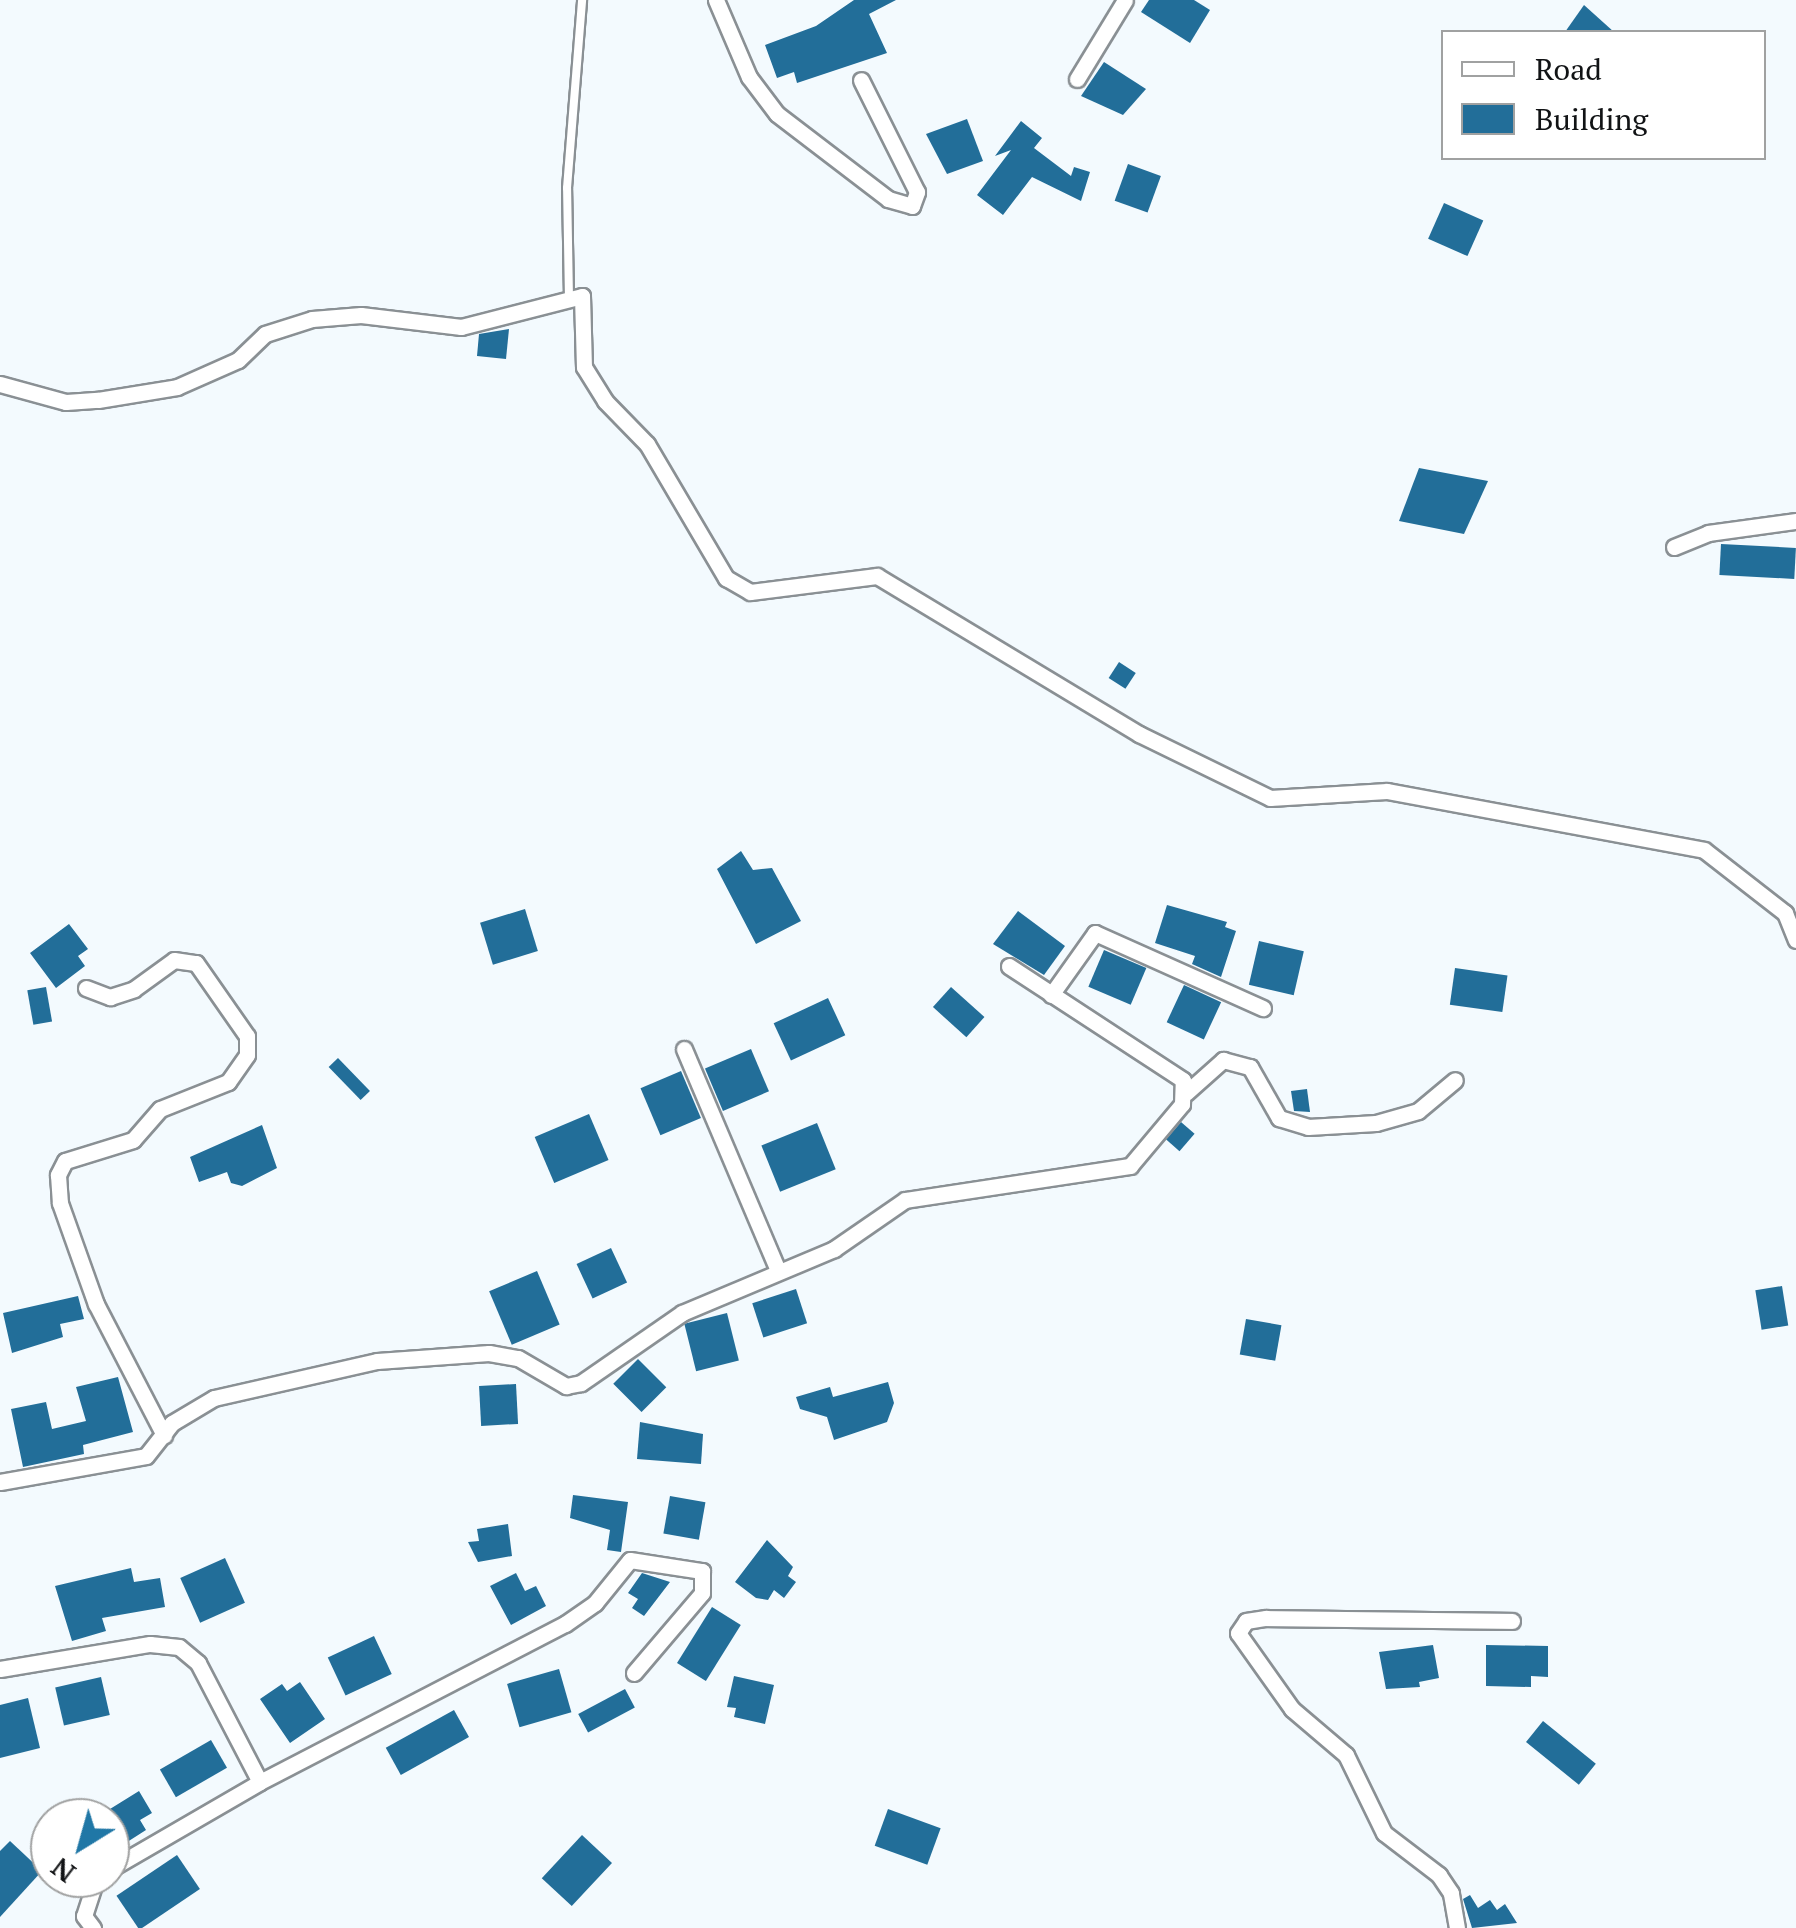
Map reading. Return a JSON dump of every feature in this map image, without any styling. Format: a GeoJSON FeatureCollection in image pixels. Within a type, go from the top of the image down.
{"type":"FeatureCollection","features":[{"type":"Feature","properties":{"kind":"street"},"geometry":{"type":"LineString","coordinates":[[716,0],[749,77],[777,114],[888,199],[912,206],[917,192],[861,80]]}},
{"type":"Feature","properties":{"kind":"street"},"geometry":{"type":"LineString","coordinates":[[1077,79],[1125,0]]}},
{"type":"Feature","properties":{"kind":"street"},"geometry":{"type":"LineString","coordinates":[[0,384],[66,402],[98,400],[177,387],[238,360],[264,334],[312,319],[361,315],[461,327],[582,296],[584,366],[605,401],[647,444],[726,578],[750,592],[878,576],[1139,734],[1270,798],[1387,791],[1704,850],[1785,912],[1796,940]]}},
{"type":"Feature","properties":{"kind":"street"},"geometry":{"type":"LineString","coordinates":[[1674,547],[1708,533],[1796,521]]}},
{"type":"Feature","properties":{"kind":"street"},"geometry":{"type":"LineString","coordinates":[[1051,995],[1095,933],[1263,1008]]}},
{"type":"Feature","properties":{"kind":"street"},"geometry":{"type":"LineString","coordinates":[[86,988],[110,997],[134,989],[174,960],[196,962],[247,1036],[247,1055],[228,1082],[160,1110],[133,1140],[64,1162],[58,1175],[60,1203],[96,1304],[164,1436]]}},
{"type":"Feature","properties":{"kind":"street"},"geometry":{"type":"LineString","coordinates":[[1010,966],[1174,1072],[1186,1093]]}},
{"type":"Feature","properties":{"kind":"street"},"geometry":{"type":"LineString","coordinates":[[684,1050],[778,1270]]}},
{"type":"Feature","properties":{"kind":"street"},"geometry":{"type":"LineString","coordinates":[[0,1482],[146,1456],[172,1423],[214,1398],[377,1361],[489,1354],[518,1358],[566,1386],[581,1383],[682,1313],[834,1249],[905,1200],[929,1192],[1130,1166],[1154,1145],[1186,1093],[1223,1060],[1250,1067],[1278,1118],[1308,1127],[1376,1122],[1418,1112],[1455,1080]]}},
{"type":"Feature","properties":{"kind":"street"},"geometry":{"type":"LineString","coordinates":[[130,1857],[260,1782],[564,1624],[595,1603],[630,1560],[702,1571],[702,1592],[634,1673]]}},
{"type":"Feature","properties":{"kind":"street"},"geometry":{"type":"LineString","coordinates":[[1457,1928],[1451,1893],[1439,1875],[1384,1833],[1346,1755],[1292,1709],[1238,1633],[1246,1622],[1266,1618],[1512,1620]]}},
{"type":"Feature","properties":{"kind":"street"},"geometry":{"type":"LineString","coordinates":[[0,1669],[150,1644],[179,1647],[198,1663],[260,1782]]}},
{"type":"Feature","properties":{"kind":"street"},"geometry":{"type":"LineString","coordinates":[[90,1898],[84,1916],[93,1928]]}},
{"type":"Feature","properties":{"kind":"lane"},"geometry":{"type":"LineString","coordinates":[[569,299],[567,188],[582,0]]}},
{"type":"Feature","properties":{"kind":"building"},"geometry":{"type":"Polygon","coordinates":[[[854,0],[896,0],[869,14],[887,53],[797,83],[794,72],[777,78],[765,45],[816,26],[854,0]]]}},
{"type":"Feature","properties":{"kind":"building"},"geometry":{"type":"Polygon","coordinates":[[[1149,0],[1194,0],[1210,10],[1190,43],[1141,12],[1149,0]]]}},
{"type":"Feature","properties":{"kind":"building"},"geometry":{"type":"Polygon","coordinates":[[[1584,5],[1612,30],[1566,30],[1584,5]]]}},
{"type":"Feature","properties":{"kind":"building"},"geometry":{"type":"Polygon","coordinates":[[[1104,62],[1146,89],[1123,115],[1081,96],[1104,62]]]}},
{"type":"Feature","properties":{"kind":"building"},"geometry":{"type":"Polygon","coordinates":[[[967,119],[983,161],[947,174],[926,134],[967,119]]]}},
{"type":"Feature","properties":{"kind":"building"},"geometry":{"type":"Polygon","coordinates":[[[1021,121],[1042,138],[1034,148],[1071,176],[1074,167],[1090,172],[1081,201],[1032,177],[1003,215],[977,195],[1011,150],[995,156],[1021,121]]]}},
{"type":"Feature","properties":{"kind":"building"},"geometry":{"type":"Polygon","coordinates":[[[1128,164],[1161,176],[1148,213],[1115,201],[1128,164]]]}},
{"type":"Feature","properties":{"kind":"building"},"geometry":{"type":"Polygon","coordinates":[[[1444,203],[1483,220],[1467,256],[1428,239],[1444,203]]]}},
{"type":"Feature","properties":{"kind":"building"},"geometry":{"type":"Polygon","coordinates":[[[509,329],[506,359],[477,356],[479,334],[509,329]]]}},
{"type":"Feature","properties":{"kind":"building"},"geometry":{"type":"Polygon","coordinates":[[[1419,468],[1488,481],[1464,534],[1399,521],[1419,468]]]}},
{"type":"Feature","properties":{"kind":"building"},"geometry":{"type":"Polygon","coordinates":[[[1721,544],[1796,548],[1794,579],[1719,575],[1721,544]]]}},
{"type":"Feature","properties":{"kind":"building"},"geometry":{"type":"Polygon","coordinates":[[[1119,662],[1136,673],[1125,689],[1109,678],[1119,662]]]}},
{"type":"Feature","properties":{"kind":"building"},"geometry":{"type":"Polygon","coordinates":[[[741,851],[753,870],[772,868],[801,921],[756,944],[717,869],[741,851]]]}},
{"type":"Feature","properties":{"kind":"building"},"geometry":{"type":"Polygon","coordinates":[[[1167,905],[1227,922],[1225,927],[1236,931],[1221,977],[1192,964],[1195,956],[1155,943],[1167,905]]]}},
{"type":"Feature","properties":{"kind":"building"},"geometry":{"type":"Polygon","coordinates":[[[525,909],[538,951],[493,965],[480,923],[525,909]]]}},
{"type":"Feature","properties":{"kind":"building"},"geometry":{"type":"Polygon","coordinates":[[[1018,911],[1065,946],[1044,975],[993,944],[1018,911]]]}},
{"type":"Feature","properties":{"kind":"building"},"geometry":{"type":"Polygon","coordinates":[[[69,924],[88,949],[78,956],[85,966],[56,988],[30,953],[69,924]]]}},
{"type":"Feature","properties":{"kind":"building"},"geometry":{"type":"Polygon","coordinates":[[[1259,941],[1304,951],[1294,995],[1249,985],[1259,941]]]}},
{"type":"Feature","properties":{"kind":"building"},"geometry":{"type":"Polygon","coordinates":[[[1104,950],[1146,968],[1131,1005],[1088,987],[1104,950]]]}},
{"type":"Feature","properties":{"kind":"building"},"geometry":{"type":"Polygon","coordinates":[[[1455,968],[1507,975],[1502,1012],[1450,1005],[1455,968]]]}},
{"type":"Feature","properties":{"kind":"building"},"geometry":{"type":"Polygon","coordinates":[[[1184,985],[1221,1002],[1204,1039],[1167,1022],[1184,985]]]}},
{"type":"Feature","properties":{"kind":"building"},"geometry":{"type":"Polygon","coordinates":[[[46,987],[52,1021],[33,1025],[27,990],[46,987]]]}},
{"type":"Feature","properties":{"kind":"building"},"geometry":{"type":"Polygon","coordinates":[[[951,987],[984,1017],[966,1037],[933,1007],[951,987]]]}},
{"type":"Feature","properties":{"kind":"building"},"geometry":{"type":"Polygon","coordinates":[[[828,998],[845,1035],[791,1061],[774,1023],[828,998]]]}},
{"type":"Feature","properties":{"kind":"building"},"geometry":{"type":"Polygon","coordinates":[[[751,1049],[769,1091],[723,1111],[705,1069],[751,1049]]]}},
{"type":"Feature","properties":{"kind":"building"},"geometry":{"type":"Polygon","coordinates":[[[338,1058],[370,1091],[361,1100],[329,1067],[338,1058]]]}},
{"type":"Feature","properties":{"kind":"building"},"geometry":{"type":"Polygon","coordinates":[[[681,1071],[701,1118],[660,1135],[640,1088],[681,1071]]]}},
{"type":"Feature","properties":{"kind":"building"},"geometry":{"type":"Polygon","coordinates":[[[1307,1089],[1310,1112],[1294,1111],[1291,1091],[1307,1089]]]}},
{"type":"Feature","properties":{"kind":"building"},"geometry":{"type":"Polygon","coordinates":[[[589,1114],[609,1160],[554,1183],[535,1137],[589,1114]]]}},
{"type":"Feature","properties":{"kind":"building"},"geometry":{"type":"Polygon","coordinates":[[[1181,1122],[1195,1134],[1179,1151],[1166,1139],[1181,1122]]]}},
{"type":"Feature","properties":{"kind":"building"},"geometry":{"type":"Polygon","coordinates":[[[817,1123],[836,1169],[780,1192],[761,1145],[817,1123]]]}},
{"type":"Feature","properties":{"kind":"building"},"geometry":{"type":"Polygon","coordinates":[[[262,1125],[277,1168],[242,1186],[231,1183],[227,1172],[199,1182],[190,1157],[262,1125]]]}},
{"type":"Feature","properties":{"kind":"building"},"geometry":{"type":"Polygon","coordinates":[[[611,1248],[627,1282],[593,1298],[577,1264],[611,1248]]]}},
{"type":"Feature","properties":{"kind":"building"},"geometry":{"type":"Polygon","coordinates":[[[537,1271],[560,1324],[512,1345],[489,1291],[537,1271]]]}},
{"type":"Feature","properties":{"kind":"building"},"geometry":{"type":"Polygon","coordinates":[[[1782,1286],[1788,1326],[1762,1330],[1755,1290],[1782,1286]]]}},
{"type":"Feature","properties":{"kind":"building"},"geometry":{"type":"Polygon","coordinates":[[[796,1289],[807,1323],[763,1337],[752,1303],[796,1289]]]}},
{"type":"Feature","properties":{"kind":"building"},"geometry":{"type":"Polygon","coordinates":[[[78,1296],[84,1319],[60,1324],[63,1337],[12,1353],[3,1313],[78,1296]]]}},
{"type":"Feature","properties":{"kind":"building"},"geometry":{"type":"Polygon","coordinates":[[[727,1313],[739,1361],[696,1371],[684,1324],[727,1313]]]}},
{"type":"Feature","properties":{"kind":"building"},"geometry":{"type":"Polygon","coordinates":[[[1246,1319],[1281,1325],[1275,1361],[1240,1354],[1246,1319]]]}},
{"type":"Feature","properties":{"kind":"building"},"geometry":{"type":"Polygon","coordinates":[[[638,1359],[666,1387],[642,1412],[613,1384],[638,1359]]]}},
{"type":"Feature","properties":{"kind":"building"},"geometry":{"type":"Polygon","coordinates":[[[118,1377],[133,1432],[83,1445],[84,1454],[23,1467],[11,1409],[46,1402],[52,1429],[86,1421],[76,1387],[118,1377]]]}},
{"type":"Feature","properties":{"kind":"building"},"geometry":{"type":"Polygon","coordinates":[[[888,1382],[894,1403],[887,1422],[834,1440],[827,1417],[800,1409],[796,1397],[830,1387],[833,1397],[888,1382]]]}},
{"type":"Feature","properties":{"kind":"building"},"geometry":{"type":"Polygon","coordinates":[[[516,1384],[518,1424],[481,1426],[479,1386],[516,1384]]]}},
{"type":"Feature","properties":{"kind":"building"},"geometry":{"type":"Polygon","coordinates":[[[640,1422],[703,1434],[701,1464],[637,1459],[640,1422]]]}},
{"type":"Feature","properties":{"kind":"building"},"geometry":{"type":"Polygon","coordinates":[[[573,1495],[628,1502],[621,1552],[607,1550],[610,1530],[570,1518],[573,1495]]]}},
{"type":"Feature","properties":{"kind":"building"},"geometry":{"type":"Polygon","coordinates":[[[670,1496],[705,1502],[699,1540],[663,1533],[670,1496]]]}},
{"type":"Feature","properties":{"kind":"building"},"geometry":{"type":"Polygon","coordinates":[[[508,1524],[512,1556],[478,1562],[468,1542],[479,1541],[477,1529],[508,1524]]]}},
{"type":"Feature","properties":{"kind":"building"},"geometry":{"type":"Polygon","coordinates":[[[767,1540],[793,1567],[788,1576],[796,1582],[784,1598],[774,1590],[768,1600],[756,1598],[735,1582],[767,1540]]]}},
{"type":"Feature","properties":{"kind":"building"},"geometry":{"type":"Polygon","coordinates":[[[225,1558],[245,1603],[200,1623],[180,1578],[225,1558]]]}},
{"type":"Feature","properties":{"kind":"building"},"geometry":{"type":"Polygon","coordinates":[[[131,1568],[134,1582],[160,1578],[165,1607],[102,1618],[106,1631],[72,1641],[55,1586],[131,1568]]]}},
{"type":"Feature","properties":{"kind":"building"},"geometry":{"type":"Polygon","coordinates":[[[516,1573],[525,1591],[536,1586],[546,1606],[511,1625],[490,1586],[516,1573]]]}},
{"type":"Feature","properties":{"kind":"building"},"geometry":{"type":"Polygon","coordinates":[[[642,1573],[670,1582],[644,1616],[632,1608],[638,1599],[628,1593],[642,1573]]]}},
{"type":"Feature","properties":{"kind":"building"},"geometry":{"type":"Polygon","coordinates":[[[712,1607],[741,1625],[706,1681],[677,1663],[712,1607]]]}},
{"type":"Feature","properties":{"kind":"building"},"geometry":{"type":"Polygon","coordinates":[[[374,1636],[392,1674],[346,1696],[328,1658],[374,1636]]]}},
{"type":"Feature","properties":{"kind":"building"},"geometry":{"type":"Polygon","coordinates":[[[1433,1645],[1439,1678],[1419,1682],[1420,1687],[1386,1689],[1379,1652],[1433,1645]]]}},
{"type":"Feature","properties":{"kind":"building"},"geometry":{"type":"Polygon","coordinates":[[[1486,1645],[1548,1646],[1548,1677],[1531,1676],[1531,1687],[1486,1686],[1486,1645]]]}},
{"type":"Feature","properties":{"kind":"building"},"geometry":{"type":"Polygon","coordinates":[[[559,1669],[571,1712],[519,1727],[507,1684],[559,1669]]]}},
{"type":"Feature","properties":{"kind":"building"},"geometry":{"type":"Polygon","coordinates":[[[734,1676],[774,1685],[765,1724],[734,1717],[736,1708],[727,1707],[734,1676]]]}},
{"type":"Feature","properties":{"kind":"building"},"geometry":{"type":"Polygon","coordinates":[[[101,1677],[110,1715],[64,1726],[55,1688],[101,1677]]]}},
{"type":"Feature","properties":{"kind":"building"},"geometry":{"type":"Polygon","coordinates":[[[300,1682],[325,1719],[290,1743],[260,1699],[282,1684],[287,1691],[300,1682]]]}},
{"type":"Feature","properties":{"kind":"building"},"geometry":{"type":"Polygon","coordinates":[[[625,1689],[635,1708],[588,1732],[578,1714],[625,1689]]]}},
{"type":"Feature","properties":{"kind":"building"},"geometry":{"type":"Polygon","coordinates":[[[28,1698],[40,1748],[0,1758],[0,1705],[28,1698]]]}},
{"type":"Feature","properties":{"kind":"building"},"geometry":{"type":"Polygon","coordinates":[[[454,1710],[469,1737],[401,1775],[386,1748],[454,1710]]]}},
{"type":"Feature","properties":{"kind":"building"},"geometry":{"type":"Polygon","coordinates":[[[1543,1721],[1596,1764],[1579,1785],[1526,1742],[1543,1721]]]}},
{"type":"Feature","properties":{"kind":"building"},"geometry":{"type":"Polygon","coordinates":[[[211,1740],[227,1768],[176,1797],[160,1770],[211,1740]]]}},
{"type":"Feature","properties":{"kind":"building"},"geometry":{"type":"Polygon","coordinates":[[[139,1791],[152,1813],[140,1820],[146,1830],[130,1840],[130,1798],[139,1791]]]}},
{"type":"Feature","properties":{"kind":"building"},"geometry":{"type":"Polygon","coordinates":[[[888,1809],[941,1828],[927,1865],[875,1846],[888,1809]]]}},
{"type":"Feature","properties":{"kind":"building"},"geometry":{"type":"Polygon","coordinates":[[[582,1835],[612,1863],[572,1906],[542,1878],[582,1835]]]}},
{"type":"Feature","properties":{"kind":"building"},"geometry":{"type":"Polygon","coordinates":[[[10,1841],[30,1860],[30,1884],[0,1917],[0,1851],[10,1841]]]}},
{"type":"Feature","properties":{"kind":"building"},"geometry":{"type":"Polygon","coordinates":[[[177,1855],[200,1889],[138,1928],[118,1898],[130,1898],[130,1887],[177,1855]]]}},
{"type":"Feature","properties":{"kind":"building"},"geometry":{"type":"Polygon","coordinates":[[[1470,1895],[1478,1908],[1490,1900],[1497,1910],[1505,1904],[1517,1923],[1472,1928],[1463,1899],[1470,1895]]]}}]}
